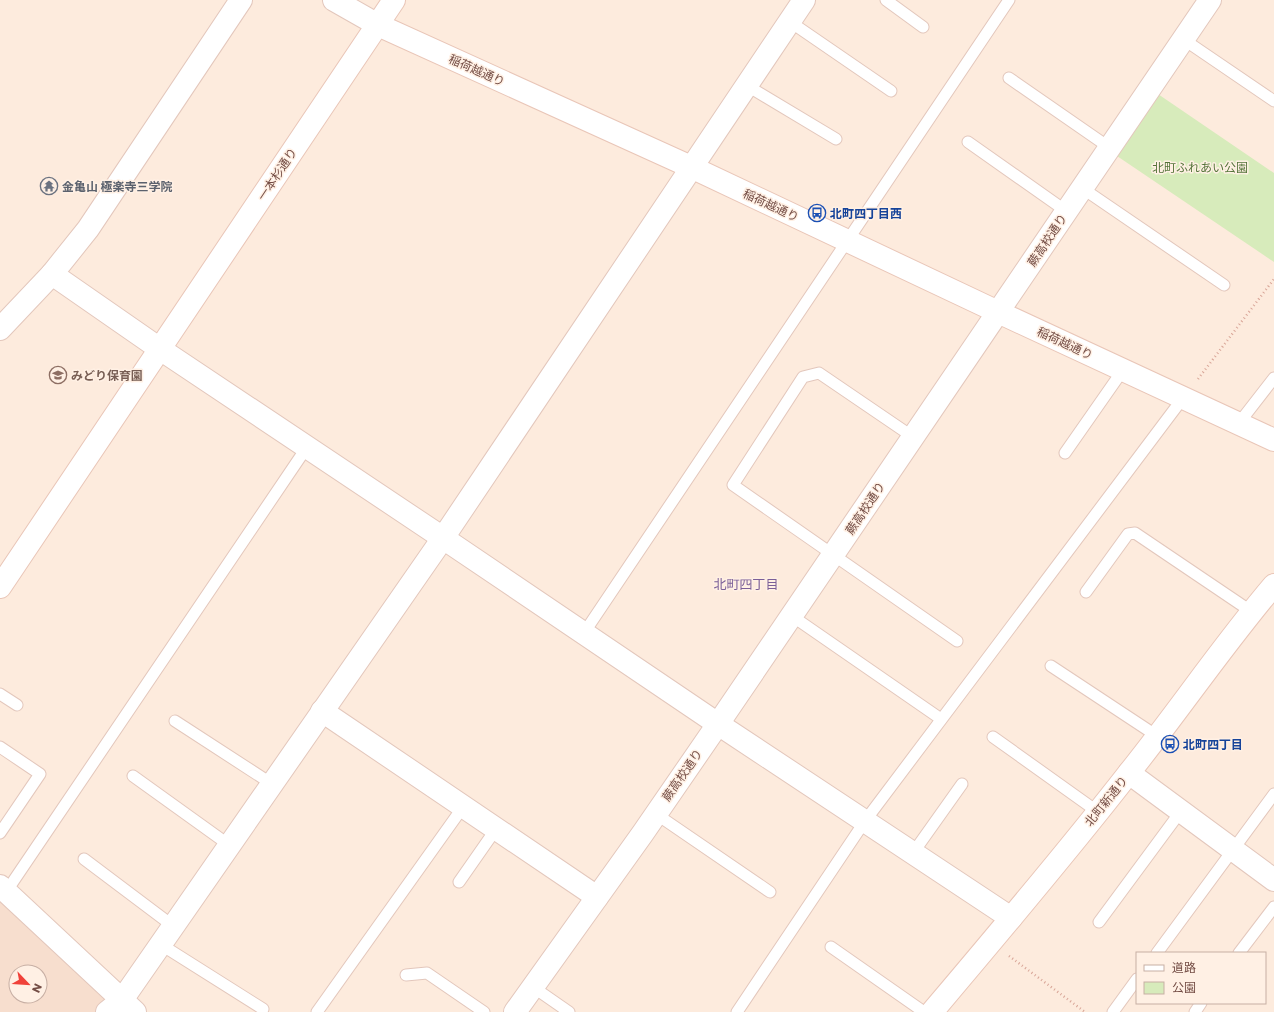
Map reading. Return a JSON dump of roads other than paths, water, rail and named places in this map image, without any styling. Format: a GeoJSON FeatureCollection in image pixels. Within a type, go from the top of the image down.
{"type":"FeatureCollection","features":[{"type":"Feature","properties":{"kind":"street"},"geometry":{"type":"LineString","coordinates":[[0,329],[52,274],[88,229],[240,0]]}},
{"type":"Feature","properties":{"kind":"street","name":"稲荷越通り"},"geometry":{"type":"LineString","coordinates":[[334,0],[378,24],[691,167],[1274,440]]}},
{"type":"Feature","properties":{"kind":"street","name":"一本杉通り"},"geometry":{"type":"LineString","coordinates":[[0,587],[394,0]]}},
{"type":"Feature","properties":{"kind":"street"},"geometry":{"type":"LineString","coordinates":[[3,889],[121,1008],[160,944],[443,538],[804,0]]}},
{"type":"Feature","properties":{"kind":"street","name":"蕨高校通り"},"geometry":{"type":"LineString","coordinates":[[515,1012],[718,724],[1210,0]]}},
{"type":"Feature","properties":{"kind":"street"},"geometry":{"type":"LineString","coordinates":[[52,274],[160,349],[718,724],[1011,918]]}},
{"type":"Feature","properties":{"kind":"street","name":"北町新通り"},"geometry":{"type":"LineString","coordinates":[[932,1012],[1129,774],[1230,638],[1274,585]]}},
{"type":"Feature","properties":{"kind":"street"},"geometry":{"type":"LineString","coordinates":[[322,711],[597,897]]}},
{"type":"Feature","properties":{"kind":"street"},"geometry":{"type":"LineString","coordinates":[[1129,774],[1274,880]]}},
{"type":"Feature","properties":{"kind":"lane"},"geometry":{"type":"LineString","coordinates":[[886,0],[923,27]]}},
{"type":"Feature","properties":{"kind":"lane"},"geometry":{"type":"LineString","coordinates":[[584,633],[1009,0]]}},
{"type":"Feature","properties":{"kind":"lane"},"geometry":{"type":"LineString","coordinates":[[789,21],[891,90]]}},
{"type":"Feature","properties":{"kind":"lane"},"geometry":{"type":"LineString","coordinates":[[1183,39],[1274,100]]}},
{"type":"Feature","properties":{"kind":"lane"},"geometry":{"type":"LineString","coordinates":[[1009,78],[1110,148]]}},
{"type":"Feature","properties":{"kind":"lane"},"geometry":{"type":"LineString","coordinates":[[746,85],[836,140]]}},
{"type":"Feature","properties":{"kind":"lane"},"geometry":{"type":"LineString","coordinates":[[968,142],[1066,212]]}},
{"type":"Feature","properties":{"kind":"lane"},"geometry":{"type":"LineString","coordinates":[[1082,188],[1224,285]]}},
{"type":"Feature","properties":{"kind":"lane"},"geometry":{"type":"LineString","coordinates":[[1065,453],[1123,370]]}},
{"type":"Feature","properties":{"kind":"lane"},"geometry":{"type":"LineString","coordinates":[[913,437],[819,373],[803,377],[733,485],[958,641]]}},
{"type":"Feature","properties":{"kind":"lane"},"geometry":{"type":"LineString","coordinates":[[1240,423],[1274,378]]}},
{"type":"Feature","properties":{"kind":"lane"},"geometry":{"type":"LineString","coordinates":[[737,1012],[865,821],[1183,398]]}},
{"type":"Feature","properties":{"kind":"lane"},"geometry":{"type":"LineString","coordinates":[[3,889],[307,447]]}},
{"type":"Feature","properties":{"kind":"lane"},"geometry":{"type":"LineString","coordinates":[[1086,592],[1128,534],[1135,533],[1252,612]]}},
{"type":"Feature","properties":{"kind":"lane"},"geometry":{"type":"LineString","coordinates":[[792,616],[942,719]]}},
{"type":"Feature","properties":{"kind":"lane"},"geometry":{"type":"LineString","coordinates":[[1051,666],[1157,736]]}},
{"type":"Feature","properties":{"kind":"lane"},"geometry":{"type":"LineString","coordinates":[[0,694],[17,705]]}},
{"type":"Feature","properties":{"kind":"lane"},"geometry":{"type":"LineString","coordinates":[[176,721],[272,784]]}},
{"type":"Feature","properties":{"kind":"lane"},"geometry":{"type":"LineString","coordinates":[[993,737],[1098,812]]}},
{"type":"Feature","properties":{"kind":"lane"},"geometry":{"type":"LineString","coordinates":[[0,747],[40,774],[0,833]]}},
{"type":"Feature","properties":{"kind":"lane"},"geometry":{"type":"LineString","coordinates":[[133,776],[229,845]]}},
{"type":"Feature","properties":{"kind":"lane"},"geometry":{"type":"LineString","coordinates":[[913,853],[962,784]]}},
{"type":"Feature","properties":{"kind":"lane"},"geometry":{"type":"LineString","coordinates":[[1158,952],[1274,794]]}},
{"type":"Feature","properties":{"kind":"lane"},"geometry":{"type":"LineString","coordinates":[[317,1012],[463,807]]}},
{"type":"Feature","properties":{"kind":"lane"},"geometry":{"type":"LineString","coordinates":[[1099,922],[1181,811]]}},
{"type":"Feature","properties":{"kind":"lane"},"geometry":{"type":"LineString","coordinates":[[656,814],[770,892]]}},
{"type":"Feature","properties":{"kind":"lane"},"geometry":{"type":"LineString","coordinates":[[459,882],[496,829]]}},
{"type":"Feature","properties":{"kind":"lane"},"geometry":{"type":"LineString","coordinates":[[84,859],[173,926]]}},
{"type":"Feature","properties":{"kind":"lane"},"geometry":{"type":"LineString","coordinates":[[1240,952],[1274,907]]}},
{"type":"Feature","properties":{"kind":"lane"},"geometry":{"type":"LineString","coordinates":[[160,944],[263,1009]]}},
{"type":"Feature","properties":{"kind":"lane"},"geometry":{"type":"LineString","coordinates":[[831,947],[924,1012]]}},
{"type":"Feature","properties":{"kind":"lane"},"geometry":{"type":"LineString","coordinates":[[406,975],[427,973],[484,1012]]}},
{"type":"Feature","properties":{"kind":"lane"},"geometry":{"type":"LineString","coordinates":[[1113,1012],[1136,980]]}},
{"type":"Feature","properties":{"kind":"lane"},"geometry":{"type":"LineString","coordinates":[[533,987],[568,1012]]}},
{"type":"Feature","properties":{"kind":"place","name":"金亀山 極楽寺三学院"},"geometry":{"type":"Point","coordinates":[49,186]}},
{"type":"Feature","properties":{"kind":"place","name":"北町四丁目西"},"geometry":{"type":"Point","coordinates":[817,213]}},
{"type":"Feature","properties":{"kind":"place","name":"みどり保育園"},"geometry":{"type":"Point","coordinates":[58,375]}},
{"type":"Feature","properties":{"kind":"place","name":"北町四丁目"},"geometry":{"type":"Point","coordinates":[1170,744]}},
{"type":"Feature","properties":{"kind":"district","name":"北町四丁目"},"geometry":{"type":"Point","coordinates":[746,584]}},
{"type":"Feature","properties":{"kind":"park label","name":"北町ふれあい公園"},"geometry":{"type":"Point","coordinates":[1200,167]}}]}
